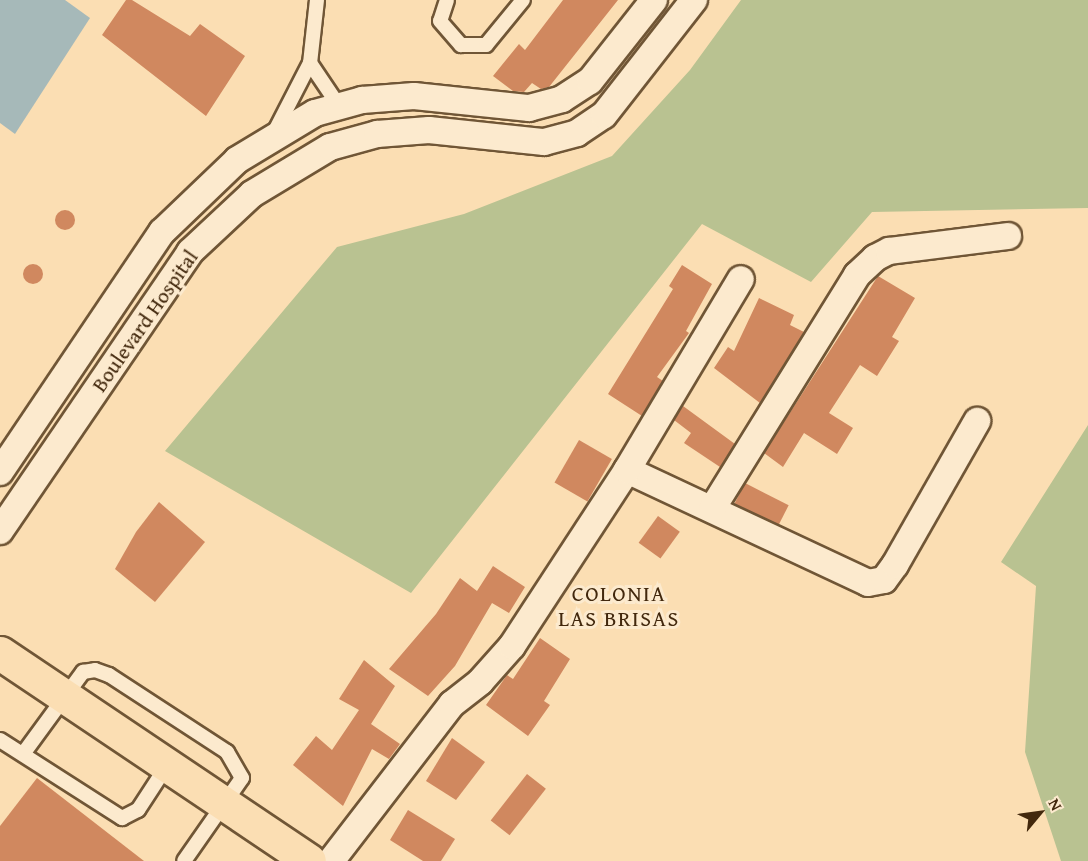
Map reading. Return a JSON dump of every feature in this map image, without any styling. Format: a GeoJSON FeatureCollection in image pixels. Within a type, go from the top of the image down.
{"type":"FeatureCollection","features":[{"type":"Feature","properties":{"kind":"main road"},"geometry":{"type":"LineString","coordinates":[[3,661],[62,696],[224,807],[309,861]]}},
{"type":"Feature","properties":{"kind":"street","name":"Boulevard Hospital"},"geometry":{"type":"LineString","coordinates":[[0,472],[162,232],[237,160],[273,135],[315,113],[362,100],[414,96],[529,108],[562,99],[590,81],[654,0]]}},
{"type":"Feature","properties":{"kind":"street","name":"Boulevard Hospital"},"geometry":{"type":"LineString","coordinates":[[0,531],[190,252],[252,194],[330,147],[377,134],[429,130],[544,142],[577,133],[604,115],[694,0]]}},
{"type":"Feature","properties":{"kind":"street"},"geometry":{"type":"LineString","coordinates":[[712,509],[858,275],[875,258],[890,251],[1008,236]]}},
{"type":"Feature","properties":{"kind":"street"},"geometry":{"type":"LineString","coordinates":[[332,861],[452,704],[480,682],[512,646],[627,470],[741,279]]}},
{"type":"Feature","properties":{"kind":"street"},"geometry":{"type":"LineString","coordinates":[[627,470],[868,583],[884,580],[977,421]]}},
{"type":"Feature","properties":{"kind":"lane"},"geometry":{"type":"LineString","coordinates":[[273,135],[310,63],[317,0]]}},
{"type":"Feature","properties":{"kind":"lane"},"geometry":{"type":"LineString","coordinates":[[447,0],[440,21],[461,45],[486,45],[523,0]]}},
{"type":"Feature","properties":{"kind":"lane"},"geometry":{"type":"LineString","coordinates":[[310,63],[339,106]]}},
{"type":"Feature","properties":{"kind":"lane"},"geometry":{"type":"LineString","coordinates":[[22,754],[62,696],[83,672],[95,670],[109,675],[227,752],[242,778],[224,807],[184,861]]}},
{"type":"Feature","properties":{"kind":"lane"},"geometry":{"type":"LineString","coordinates":[[0,740],[122,818],[138,810],[165,766]]}},
{"type":"Feature","properties":{"kind":"green space"},"geometry":{"type":"Polygon","coordinates":[[[741,0],[1088,0],[1088,208],[872,212],[811,282],[702,224],[411,593],[165,451],[337,247],[464,214],[612,156],[690,70],[741,0]]]}},
{"type":"Feature","properties":{"kind":"green space"},"geometry":{"type":"Polygon","coordinates":[[[1088,425],[1088,861],[1061,861],[1025,752],[1036,586],[1001,562],[1088,425]]]}},
{"type":"Feature","properties":{"kind":"shaded area"},"geometry":{"type":"Polygon","coordinates":[[[0,0],[65,0],[90,18],[15,134],[0,123],[0,0]]]}},
{"type":"Feature","properties":{"kind":"building"},"geometry":{"type":"Polygon","coordinates":[[[126,0],[132,0],[190,36],[200,24],[245,56],[206,116],[102,35],[126,0]]]}},
{"type":"Feature","properties":{"kind":"building"},"geometry":{"type":"Polygon","coordinates":[[[563,0],[618,0],[549,87],[541,89],[532,83],[524,92],[513,91],[493,76],[519,44],[525,50],[563,0]]]}},
{"type":"Feature","properties":{"kind":"building"},"geometry":{"type":"Polygon","coordinates":[[[65,210],[72,213],[75,220],[72,227],[65,230],[58,227],[55,220],[58,213],[65,210]]]}},
{"type":"Feature","properties":{"kind":"building"},"geometry":{"type":"Polygon","coordinates":[[[33,264],[40,267],[43,274],[40,281],[33,284],[26,281],[23,274],[26,267],[33,264]]]}},
{"type":"Feature","properties":{"kind":"building"},"geometry":{"type":"Polygon","coordinates":[[[682,265],[712,284],[686,331],[689,333],[657,377],[663,381],[642,416],[608,394],[673,289],[669,286],[682,265]]]}},
{"type":"Feature","properties":{"kind":"building"},"geometry":{"type":"Polygon","coordinates":[[[878,276],[915,298],[892,337],[899,341],[877,376],[860,365],[829,413],[853,428],[837,454],[804,433],[783,467],[764,453],[878,276]]]}},
{"type":"Feature","properties":{"kind":"building"},"geometry":{"type":"Polygon","coordinates":[[[759,298],[794,315],[790,325],[804,332],[760,403],[714,368],[728,347],[734,351],[759,298]]]}},
{"type":"Feature","properties":{"kind":"building"},"geometry":{"type":"Polygon","coordinates":[[[683,406],[735,444],[720,467],[684,443],[691,433],[674,420],[683,406]]]}},
{"type":"Feature","properties":{"kind":"building"},"geometry":{"type":"Polygon","coordinates":[[[579,440],[612,459],[587,501],[554,482],[579,440]]]}},
{"type":"Feature","properties":{"kind":"building"},"geometry":{"type":"Polygon","coordinates":[[[745,483],[789,505],[778,526],[735,503],[745,483]]]}},
{"type":"Feature","properties":{"kind":"building"},"geometry":{"type":"Polygon","coordinates":[[[159,502],[205,542],[155,602],[115,569],[136,532],[159,502]]]}},
{"type":"Feature","properties":{"kind":"building"},"geometry":{"type":"Polygon","coordinates":[[[658,516],[680,532],[660,559],[639,543],[658,516]]]}},
{"type":"Feature","properties":{"kind":"building"},"geometry":{"type":"Polygon","coordinates":[[[493,566],[525,587],[509,613],[492,603],[455,666],[428,696],[389,669],[436,614],[460,578],[477,591],[493,566]]]}},
{"type":"Feature","properties":{"kind":"building"},"geometry":{"type":"Polygon","coordinates":[[[540,638],[570,659],[544,701],[550,705],[528,736],[486,705],[507,675],[513,679],[540,638]]]}},
{"type":"Feature","properties":{"kind":"building"},"geometry":{"type":"Polygon","coordinates":[[[364,660],[395,686],[371,724],[400,744],[389,759],[372,749],[343,806],[293,765],[316,736],[332,750],[359,710],[339,699],[364,660]]]}},
{"type":"Feature","properties":{"kind":"building"},"geometry":{"type":"Polygon","coordinates":[[[452,738],[485,762],[456,800],[426,781],[452,738]]]}},
{"type":"Feature","properties":{"kind":"building"},"geometry":{"type":"Polygon","coordinates":[[[527,774],[546,789],[510,835],[491,820],[527,774]]]}},
{"type":"Feature","properties":{"kind":"building"},"geometry":{"type":"Polygon","coordinates":[[[37,778],[144,861],[0,861],[0,826],[37,778]]]}},
{"type":"Feature","properties":{"kind":"building"},"geometry":{"type":"Polygon","coordinates":[[[408,810],[455,839],[441,861],[423,861],[390,840],[408,810]]]}},
{"type":"Feature","properties":{"kind":"district","name":"COLONIA LAS BRISAS"},"geometry":{"type":"Point","coordinates":[619,606]}}]}
